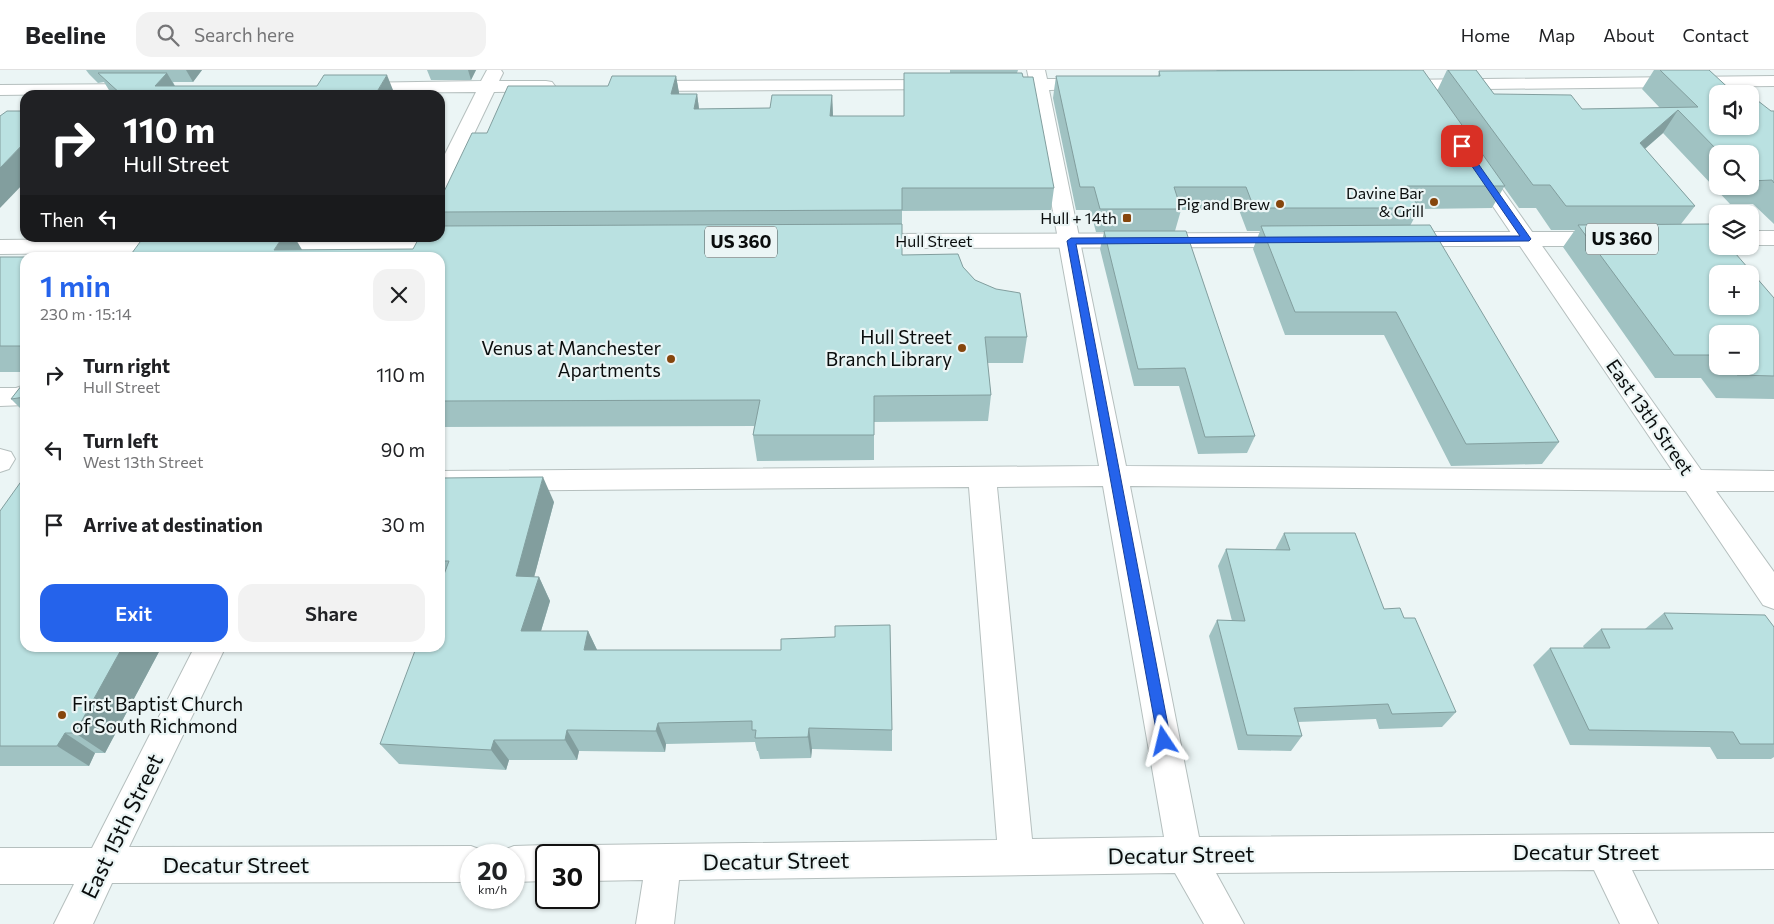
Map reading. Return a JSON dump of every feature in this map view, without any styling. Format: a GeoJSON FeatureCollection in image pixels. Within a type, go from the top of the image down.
{"type":"FeatureCollection","features":[{"type":"Feature","properties":{"kind":"street"},"geometry":{"type":"LineString","coordinates":[[402,87],[411,70]]}},
{"type":"Feature","properties":{"kind":"street"},"geometry":{"type":"LineString","coordinates":[[626,86],[911,77],[961,85]]}},
{"type":"Feature","properties":{"kind":"street"},"geometry":{"type":"LineString","coordinates":[[1037,77],[1071,241],[1185,855],[1224,924]]}},
{"type":"Feature","properties":{"kind":"street"},"geometry":{"type":"LineString","coordinates":[[980,85],[1037,77],[1107,84]]}},
{"type":"Feature","properties":{"kind":"street"},"geometry":{"type":"LineString","coordinates":[[445,174],[492,78]]}},
{"type":"Feature","properties":{"kind":"street"},"geometry":{"type":"LineString","coordinates":[[334,88],[402,87],[492,78],[567,86]]}},
{"type":"Feature","properties":{"kind":"street"},"geometry":{"type":"LineString","coordinates":[[1381,85],[1774,81]]}},
{"type":"Feature","properties":{"kind":"street"},"geometry":{"type":"LineString","coordinates":[[0,90],[167,89]]}},
{"type":"Feature","properties":{"kind":"street","name":"East 13th Street"},"geometry":{"type":"LineString","coordinates":[[1465,150],[1774,596]]}},
{"type":"Feature","properties":{"kind":"street","name":"US 360"},"geometry":{"type":"LineString","coordinates":[[1378,239],[1622,238]]}},
{"type":"Feature","properties":{"kind":"street"},"geometry":{"type":"LineString","coordinates":[[1759,238],[1774,238]]}},
{"type":"Feature","properties":{"kind":"street","name":"Hull Street"},"geometry":{"type":"LineString","coordinates":[[841,242],[1308,240]]}},
{"type":"Feature","properties":{"kind":"street"},"geometry":{"type":"LineString","coordinates":[[242,245],[410,246],[471,243]]}},
{"type":"Feature","properties":{"kind":"street"},"geometry":{"type":"LineString","coordinates":[[0,247],[138,252],[192,245]]}},
{"type":"Feature","properties":{"kind":"street"},"geometry":{"type":"LineString","coordinates":[[0,397],[20,397]]}},
{"type":"Feature","properties":{"kind":"street"},"geometry":{"type":"LineString","coordinates":[[445,481],[1115,476],[1774,481]]}},
{"type":"Feature","properties":{"kind":"street"},"geometry":{"type":"LineString","coordinates":[[982,477],[1016,857]]}},
{"type":"Feature","properties":{"kind":"street","name":"East 15th Street"},"geometry":{"type":"LineString","coordinates":[[73,924],[208,652]]}},
{"type":"Feature","properties":{"kind":"street","name":"Decatur Street"},"geometry":{"type":"LineString","coordinates":[[600,863],[1185,855],[1774,851]]}},
{"type":"Feature","properties":{"kind":"street"},"geometry":{"type":"LineString","coordinates":[[1604,852],[1639,924]]}},
{"type":"Feature","properties":{"kind":"street"},"geometry":{"type":"LineString","coordinates":[[654,924],[663,862]]}},
{"type":"Feature","properties":{"kind":"street","name":"Decatur Street"},"geometry":{"type":"LineString","coordinates":[[0,866],[460,864]]}},
{"type":"Feature","properties":{"kind":"building"},"geometry":{"type":"Polygon","coordinates":[[[1423,70],[1505,186],[1407,186],[1419,208],[1254,208],[1246,187],[1174,187],[1181,209],[1100,209],[1094,187],[1080,187],[1056,76],[1160,76],[1159,71],[1423,70]]]}},
{"type":"Feature","properties":{"kind":"building"},"geometry":{"type":"Polygon","coordinates":[[[1448,70],[1476,70],[1494,94],[1571,95],[1582,109],[1698,107],[1660,70],[1709,70],[1725,85],[1709,85],[1709,135],[1759,135],[1759,102],[1771,111],[1774,111],[1774,183],[1772,180],[1759,181],[1759,145],[1712,145],[1678,110],[1640,143],[1695,206],[1566,206],[1550,185],[1533,185],[1448,70]]]}},
{"type":"Feature","properties":{"kind":"building"},"geometry":{"type":"Polygon","coordinates":[[[98,73],[167,73],[155,86],[317,86],[324,75],[387,75],[378,90],[117,90],[98,73]]]}},
{"type":"Feature","properties":{"kind":"building"},"geometry":{"type":"Polygon","coordinates":[[[904,73],[1022,73],[1023,77],[1033,77],[1054,188],[902,188],[902,210],[445,212],[445,190],[472,133],[487,133],[508,86],[608,86],[612,76],[676,76],[671,94],[697,94],[694,109],[770,108],[772,95],[832,95],[830,116],[904,116],[904,73]]]}},
{"type":"Feature","properties":{"kind":"building"},"geometry":{"type":"Polygon","coordinates":[[[7,111],[20,111],[20,147],[0,168],[0,116],[7,111]]]}},
{"type":"Feature","properties":{"kind":"building","name":"Venus at Manchester Apartments"},"geometry":{"type":"Polygon","coordinates":[[[902,224],[902,255],[958,254],[963,267],[975,280],[996,289],[1020,293],[1027,337],[985,337],[991,395],[874,396],[874,435],[753,435],[760,400],[445,401],[445,252],[133,252],[140,242],[279,242],[274,250],[413,249],[417,242],[445,242],[445,226],[902,224]]]}},
{"type":"Feature","properties":{"kind":"building"},"geometry":{"type":"Polygon","coordinates":[[[1709,224],[1709,255],[1737,255],[1745,265],[1709,265],[1709,315],[1759,315],[1759,281],[1774,298],[1774,376],[1737,375],[1759,375],[1759,325],[1709,325],[1709,355],[1674,355],[1578,225],[1709,224]]]}},
{"type":"Feature","properties":{"kind":"building"},"geometry":{"type":"Polygon","coordinates":[[[1430,225],[1559,442],[1466,444],[1396,312],[1295,312],[1261,226],[1430,225]]]}},
{"type":"Feature","properties":{"kind":"building"},"geometry":{"type":"Polygon","coordinates":[[[1104,231],[1186,231],[1255,436],[1205,437],[1185,368],[1138,369],[1104,231]]]}},
{"type":"Feature","properties":{"kind":"building","name":"Venus at Manchester Apartments"},"geometry":{"type":"Polygon","coordinates":[[[0,257],[20,257],[20,346],[0,346],[0,257]]]}},
{"type":"Feature","properties":{"kind":"building"},"geometry":{"type":"Polygon","coordinates":[[[20,387],[20,398],[11,399],[20,387]]]}},
{"type":"Feature","properties":{"kind":"building"},"geometry":{"type":"Polygon","coordinates":[[[543,477],[516,576],[539,577],[521,631],[588,631],[584,650],[781,650],[781,639],[835,637],[835,626],[890,625],[892,730],[809,728],[808,737],[755,738],[756,730],[752,730],[752,721],[658,723],[656,731],[567,730],[565,740],[494,740],[491,750],[380,744],[414,652],[445,652],[445,572],[449,561],[445,561],[445,478],[543,477]]]}},
{"type":"Feature","properties":{"kind":"building"},"geometry":{"type":"Polygon","coordinates":[[[20,483],[20,652],[120,652],[75,733],[65,733],[57,746],[0,746],[0,511],[20,483]]]}},
{"type":"Feature","properties":{"kind":"building"},"geometry":{"type":"Polygon","coordinates":[[[1284,533],[1355,533],[1384,609],[1400,608],[1404,618],[1415,618],[1456,712],[1392,714],[1388,704],[1294,708],[1302,736],[1247,735],[1217,620],[1245,621],[1226,549],[1290,550],[1284,533]]]}},
{"type":"Feature","properties":{"kind":"building"},"geometry":{"type":"Polygon","coordinates":[[[1664,613],[1765,615],[1774,627],[1774,744],[1740,744],[1733,732],[1589,730],[1550,648],[1610,648],[1601,629],[1673,629],[1664,613]]]}},
{"type":"Feature","properties":{"kind":"place","name":"Davine Bar & Grill"},"geometry":{"type":"Point","coordinates":[1434,202]}},
{"type":"Feature","properties":{"kind":"place","name":"Pig and Brew"},"geometry":{"type":"Point","coordinates":[1280,204]}},
{"type":"Feature","properties":{"kind":"place","name":"Hull + 14th"},"geometry":{"type":"Point","coordinates":[1127,218]}},
{"type":"Feature","properties":{"kind":"place","name":"Hull Street Branch Library"},"geometry":{"type":"Point","coordinates":[962,348]}},
{"type":"Feature","properties":{"kind":"place","name":"Venus at Manchester Apartments"},"geometry":{"type":"Point","coordinates":[671,359]}},
{"type":"Feature","properties":{"kind":"place","name":"First Baptist Church of South Richmond"},"geometry":{"type":"Point","coordinates":[62,715]}},
{"type":"Feature","properties":{"kind":"route"},"geometry":{"type":"LineString","coordinates":[[1164,741],[1071,241],[1526,239],[1462,146]]}}]}
